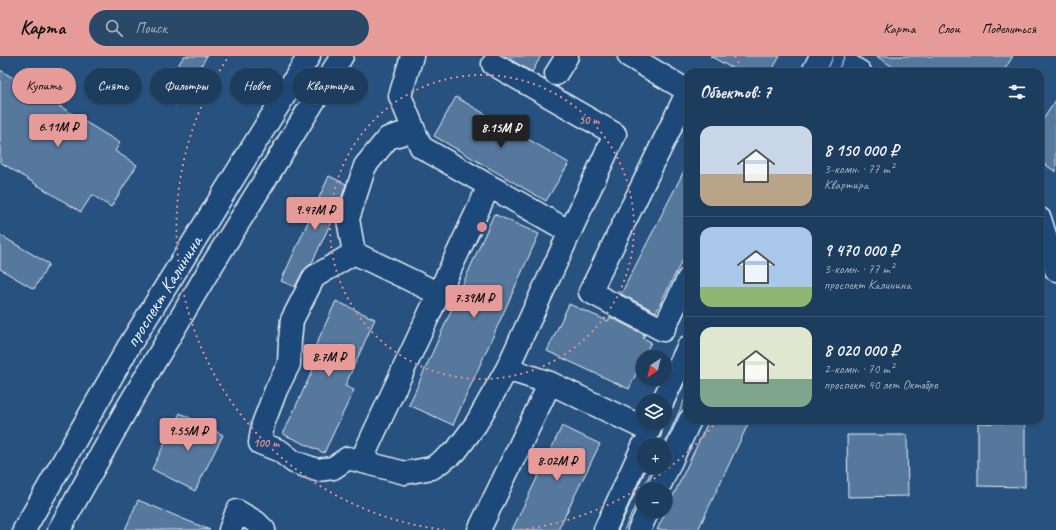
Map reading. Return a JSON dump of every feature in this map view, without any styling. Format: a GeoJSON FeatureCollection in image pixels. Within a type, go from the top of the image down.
{"type":"FeatureCollection","features":[{"type":"Feature","properties":{"kind":"main road","name":"проспект Калинина"},"geometry":{"type":"LineString","coordinates":[[24,530],[128,346],[309,56]]}},
{"type":"Feature","properties":{"kind":"main road","name":"проспект Калинина"},"geometry":{"type":"LineString","coordinates":[[60,530],[130,404],[206,275],[342,56]]}},
{"type":"Feature","properties":{"kind":"main road"},"geometry":{"type":"LineString","coordinates":[[412,56],[400,96],[421,147],[570,232]]}},
{"type":"Feature","properties":{"kind":"main road"},"geometry":{"type":"LineString","coordinates":[[629,56],[684,89]]}},
{"type":"Feature","properties":{"kind":"main road"},"geometry":{"type":"LineString","coordinates":[[815,68],[821,56]]}},
{"type":"Feature","properties":{"kind":"main road"},"geometry":{"type":"LineString","coordinates":[[829,56],[852,66]]}},
{"type":"Feature","properties":{"kind":"main road"},"geometry":{"type":"LineString","coordinates":[[354,253],[314,277],[292,320],[289,364],[276,390],[263,424],[260,443],[280,451],[294,462],[317,470],[334,468],[348,458],[405,473],[432,468],[456,451],[476,424],[507,369],[615,134],[493,64]]}},
{"type":"Feature","properties":{"kind":"main road"},"geometry":{"type":"LineString","coordinates":[[684,100],[648,176],[590,292],[664,330],[684,288]]}},
{"type":"Feature","properties":{"kind":"main road"},"geometry":{"type":"LineString","coordinates":[[354,253],[348,219],[365,166],[388,138],[414,130]]}},
{"type":"Feature","properties":{"kind":"main road"},"geometry":{"type":"LineString","coordinates":[[361,461],[489,186]]}},
{"type":"Feature","properties":{"kind":"main road"},"geometry":{"type":"LineString","coordinates":[[1044,231],[1056,270]]}},
{"type":"Feature","properties":{"kind":"main road"},"geometry":{"type":"LineString","coordinates":[[354,253],[427,288],[438,295]]}},
{"type":"Feature","properties":{"kind":"main road"},"geometry":{"type":"LineString","coordinates":[[666,394],[684,356]]}},
{"type":"Feature","properties":{"kind":"main road"},"geometry":{"type":"LineString","coordinates":[[507,369],[550,383],[647,436],[605,530]]}},
{"type":"Feature","properties":{"kind":"main road"},"geometry":{"type":"LineString","coordinates":[[479,530],[550,383]]}},
{"type":"Feature","properties":{"kind":"main road"},"geometry":{"type":"LineString","coordinates":[[661,482],[688,424]]}},
{"type":"Feature","properties":{"kind":"main road"},"geometry":{"type":"LineString","coordinates":[[230,530],[237,511],[256,522],[264,530]]}},
{"type":"Feature","properties":{"kind":"main road"},"geometry":{"type":"LineString","coordinates":[[639,530],[645,518]]}},
{"type":"Feature","properties":{"kind":"building"},"geometry":{"type":"Polygon","coordinates":[[[184,56],[207,56],[200,68],[176,68],[184,56]]]}},
{"type":"Feature","properties":{"kind":"building"},"geometry":{"type":"Polygon","coordinates":[[[504,56],[541,56],[532,72],[504,56]]]}},
{"type":"Feature","properties":{"kind":"building"},"geometry":{"type":"Polygon","coordinates":[[[710,56],[780,56],[773,68],[732,68],[710,56]]]}},
{"type":"Feature","properties":{"kind":"building"},"geometry":{"type":"Polygon","coordinates":[[[876,56],[1013,56],[1006,68],[895,68],[876,56]]]}},
{"type":"Feature","properties":{"kind":"building"},"geometry":{"type":"Polygon","coordinates":[[[0,70],[12,77],[12,104],[56,104],[120,143],[115,151],[137,165],[111,207],[92,195],[81,212],[0,162],[0,70]]]}},
{"type":"Feature","properties":{"kind":"building"},"geometry":{"type":"Polygon","coordinates":[[[456,97],[569,163],[546,201],[434,136],[456,97]]]}},
{"type":"Feature","properties":{"kind":"building"},"geometry":{"type":"Polygon","coordinates":[[[1056,100],[1056,172],[1044,164],[1044,118],[1056,100]]]}},
{"type":"Feature","properties":{"kind":"building"},"geometry":{"type":"Polygon","coordinates":[[[684,171],[684,257],[656,312],[621,294],[684,171]]]}},
{"type":"Feature","properties":{"kind":"building"},"geometry":{"type":"Polygon","coordinates":[[[329,176],[346,184],[340,203],[312,263],[303,271],[295,287],[281,281],[329,176]]]}},
{"type":"Feature","properties":{"kind":"building"},"geometry":{"type":"Polygon","coordinates":[[[494,214],[539,234],[453,425],[409,405],[494,214]]]}},
{"type":"Feature","properties":{"kind":"building"},"geometry":{"type":"Polygon","coordinates":[[[0,235],[49,264],[34,289],[0,269],[0,235]]]}},
{"type":"Feature","properties":{"kind":"building"},"geometry":{"type":"Polygon","coordinates":[[[336,301],[375,319],[345,386],[354,390],[324,453],[283,434],[315,365],[308,362],[336,301]]]}},
{"type":"Feature","properties":{"kind":"building"},"geometry":{"type":"Polygon","coordinates":[[[569,304],[608,321],[610,317],[645,335],[643,338],[651,342],[647,350],[636,350],[636,374],[629,389],[547,351],[569,304]]]}},
{"type":"Feature","properties":{"kind":"building"},"geometry":{"type":"Polygon","coordinates":[[[180,413],[223,435],[195,491],[152,469],[180,413]]]}},
{"type":"Feature","properties":{"kind":"building"},"geometry":{"type":"Polygon","coordinates":[[[707,424],[748,424],[698,530],[657,530],[663,518],[672,518],[672,498],[707,424]]]}},
{"type":"Feature","properties":{"kind":"building"},"geometry":{"type":"Polygon","coordinates":[[[978,424],[1025,424],[1025,487],[978,486],[978,424]]]}},
{"type":"Feature","properties":{"kind":"building"},"geometry":{"type":"Polygon","coordinates":[[[562,426],[600,444],[558,530],[512,530],[562,426]]]}},
{"type":"Feature","properties":{"kind":"building"},"geometry":{"type":"Polygon","coordinates":[[[847,435],[907,435],[908,496],[848,497],[847,435]]]}},
{"type":"Feature","properties":{"kind":"building"},"geometry":{"type":"Polygon","coordinates":[[[138,500],[210,530],[125,530],[138,500]]]}},
{"type":"Feature","properties":{"kind":"tram line"},"geometry":{"type":"LineString","coordinates":[[828,68],[833,56]]}},
{"type":"Feature","properties":{"kind":"tram line"},"geometry":{"type":"LineString","coordinates":[[839,68],[845,56]]}},
{"type":"Feature","properties":{"kind":"tram line"},"geometry":{"type":"LineString","coordinates":[[658,438],[684,383]]}},
{"type":"Feature","properties":{"kind":"tram line"},"geometry":{"type":"LineString","coordinates":[[667,438],[684,401]]}},
{"type":"Feature","properties":{"kind":"tram line"},"geometry":{"type":"LineString","coordinates":[[617,530],[642,474]]}},
{"type":"Feature","properties":{"kind":"tram line"},"geometry":{"type":"LineString","coordinates":[[646,482],[650,474]]}},
{"type":"Feature","properties":{"kind":"tram line"},"geometry":{"type":"LineString","coordinates":[[624,530],[636,504]]}}]}
